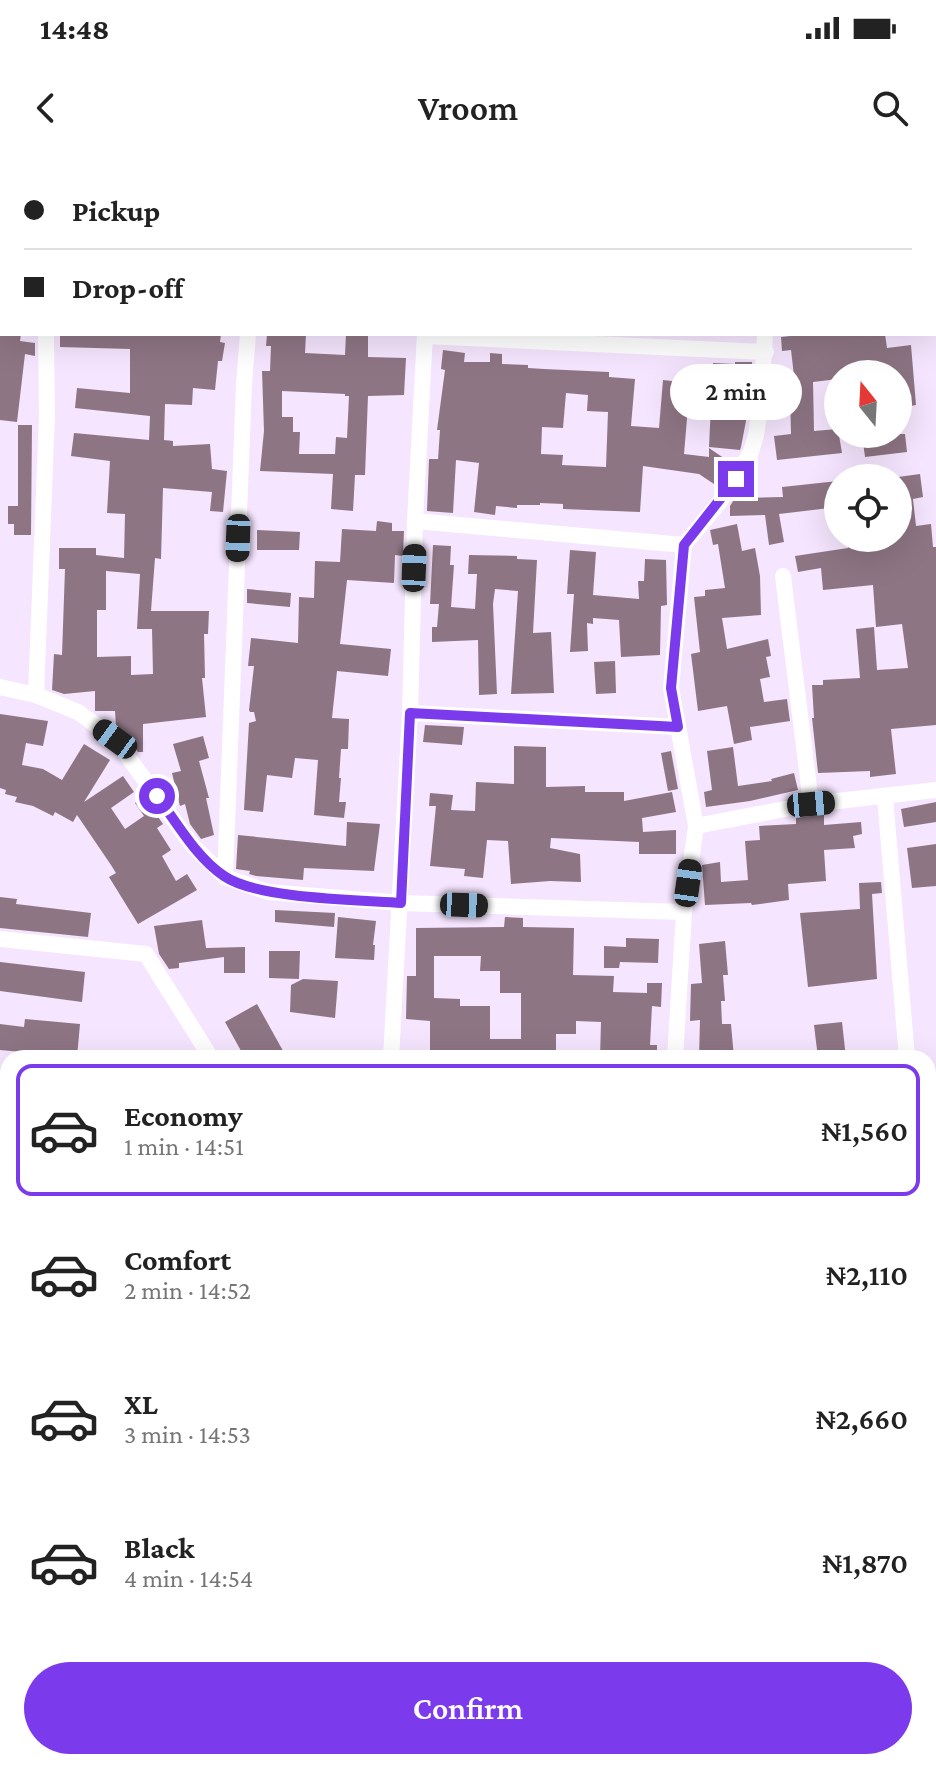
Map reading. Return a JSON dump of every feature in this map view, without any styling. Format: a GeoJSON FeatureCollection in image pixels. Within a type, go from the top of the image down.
{"type":"FeatureCollection","features":[{"type":"Feature","properties":{"kind":"street"},"geometry":{"type":"LineString","coordinates":[[36,695],[47,415],[46,336]]}},
{"type":"Feature","properties":{"kind":"street"},"geometry":{"type":"LineString","coordinates":[[225,877],[248,336]]}},
{"type":"Feature","properties":{"kind":"street"},"geometry":{"type":"LineString","coordinates":[[392,1050],[410,713],[415,521],[425,336]]}},
{"type":"Feature","properties":{"kind":"street"},"geometry":{"type":"LineString","coordinates":[[445,336],[766,352]]}},
{"type":"Feature","properties":{"kind":"street"},"geometry":{"type":"LineString","coordinates":[[675,1050],[684,912],[696,826],[671,688],[684,545],[727,491],[751,452],[760,412],[765,336]]}},
{"type":"Feature","properties":{"kind":"street"},"geometry":{"type":"LineString","coordinates":[[415,521],[684,545]]}},
{"type":"Feature","properties":{"kind":"street"},"geometry":{"type":"LineString","coordinates":[[783,576],[811,804]]}},
{"type":"Feature","properties":{"kind":"street"},"geometry":{"type":"LineString","coordinates":[[0,687],[36,695],[78,712],[115,739],[192,845],[225,877],[268,892],[401,903],[684,912]]}},
{"type":"Feature","properties":{"kind":"street"},"geometry":{"type":"LineString","coordinates":[[410,713],[678,727]]}},
{"type":"Feature","properties":{"kind":"street"},"geometry":{"type":"LineString","coordinates":[[696,826],[811,804],[936,790]]}},
{"type":"Feature","properties":{"kind":"street"},"geometry":{"type":"LineString","coordinates":[[885,797],[906,1050]]}},
{"type":"Feature","properties":{"kind":"street"},"geometry":{"type":"LineString","coordinates":[[0,939],[146,954],[206,1050]]}},
{"type":"Feature","properties":{"kind":"building"},"geometry":{"type":"Polygon","coordinates":[[[0,336],[21,336],[20,341],[35,343],[35,356],[25,354],[17,422],[0,420],[0,336]]]}},
{"type":"Feature","properties":{"kind":"building"},"geometry":{"type":"Polygon","coordinates":[[[60,336],[221,336],[220,342],[225,343],[222,361],[218,361],[215,390],[193,388],[192,405],[165,404],[164,440],[173,441],[173,446],[210,444],[212,469],[227,471],[223,512],[210,511],[212,492],[163,488],[161,559],[155,558],[151,611],[209,611],[208,634],[204,634],[205,678],[202,678],[206,717],[143,724],[143,752],[138,752],[129,740],[129,734],[116,726],[115,711],[95,711],[95,691],[64,694],[52,690],[54,654],[62,655],[65,569],[59,569],[59,548],[96,548],[96,555],[124,558],[125,514],[107,513],[110,461],[71,456],[74,433],[149,440],[150,416],[75,408],[77,388],[130,393],[130,349],[60,347],[60,336]],[[106,571],[106,610],[97,610],[97,657],[131,656],[131,675],[153,674],[152,629],[137,629],[140,574],[106,571]]]}},
{"type":"Feature","properties":{"kind":"building"},"geometry":{"type":"Polygon","coordinates":[[[267,336],[306,336],[305,353],[345,355],[346,336],[368,336],[368,357],[406,358],[404,395],[368,396],[365,475],[355,475],[353,511],[331,509],[333,474],[260,471],[264,431],[262,371],[270,371],[271,346],[266,346],[267,336]],[[282,391],[282,417],[293,417],[293,432],[300,432],[299,454],[335,454],[336,437],[347,438],[349,396],[282,391]]]}},
{"type":"Feature","properties":{"kind":"building"},"geometry":{"type":"Polygon","coordinates":[[[790,336],[885,336],[887,348],[911,345],[916,405],[912,406],[912,360],[824,360],[824,381],[813,382],[814,431],[824,430],[824,448],[841,448],[842,453],[777,460],[774,436],[791,434],[790,393],[796,393],[791,350],[782,351],[781,337],[790,336]]]}},
{"type":"Feature","properties":{"kind":"building"},"geometry":{"type":"Polygon","coordinates":[[[443,350],[465,353],[464,362],[490,362],[490,353],[502,354],[502,364],[609,372],[609,377],[635,379],[631,426],[659,428],[663,380],[690,383],[684,454],[709,457],[709,448],[731,463],[717,486],[699,474],[643,466],[640,512],[563,509],[563,504],[540,503],[517,505],[517,508],[496,506],[495,515],[474,512],[479,463],[456,460],[453,513],[427,511],[429,459],[438,459],[440,430],[437,430],[445,370],[441,369],[443,350]],[[566,393],[563,428],[542,427],[541,454],[563,455],[562,465],[606,467],[608,412],[587,411],[588,395],[566,393]]]}},
{"type":"Feature","properties":{"kind":"building"},"geometry":{"type":"Polygon","coordinates":[[[752,362],[750,400],[741,447],[740,450],[709,447],[713,363],[752,362]]]}},
{"type":"Feature","properties":{"kind":"building"},"geometry":{"type":"Polygon","coordinates":[[[18,425],[32,425],[31,535],[14,535],[14,524],[8,524],[8,506],[18,506],[18,425]]]}},
{"type":"Feature","properties":{"kind":"building"},"geometry":{"type":"Polygon","coordinates":[[[864,448],[907,448],[907,452],[865,457],[864,448]]]}},
{"type":"Feature","properties":{"kind":"building"},"geometry":{"type":"Polygon","coordinates":[[[920,474],[923,497],[913,499],[916,526],[931,524],[933,547],[936,547],[936,725],[891,729],[896,774],[870,777],[870,771],[818,773],[812,685],[823,685],[823,680],[860,678],[856,629],[874,627],[877,670],[908,668],[902,624],[876,627],[873,585],[823,590],[821,568],[798,572],[795,556],[824,552],[912,552],[912,475],[920,474]]]}},
{"type":"Feature","properties":{"kind":"building"},"geometry":{"type":"Polygon","coordinates":[[[824,482],[824,509],[779,514],[784,542],[769,545],[765,515],[730,516],[730,506],[735,498],[783,497],[782,487],[824,482]]]}},
{"type":"Feature","properties":{"kind":"building"},"geometry":{"type":"Polygon","coordinates":[[[377,521],[392,523],[392,531],[404,531],[403,556],[395,555],[394,583],[347,580],[340,644],[391,649],[388,676],[337,671],[332,718],[349,719],[348,749],[341,749],[339,778],[339,802],[346,802],[344,818],[314,815],[318,760],[295,758],[292,778],[267,775],[263,812],[244,810],[249,723],[256,721],[254,712],[249,710],[254,666],[248,666],[251,638],[298,643],[299,597],[314,598],[315,561],[340,562],[342,529],[376,531],[377,521]]]}},
{"type":"Feature","properties":{"kind":"building"},"geometry":{"type":"Polygon","coordinates":[[[737,524],[742,551],[755,548],[760,576],[761,615],[722,618],[727,649],[768,639],[771,656],[766,657],[770,677],[760,679],[764,702],[787,699],[790,721],[750,727],[752,740],[734,744],[727,706],[698,711],[691,654],[700,652],[694,597],[705,596],[705,590],[725,588],[718,544],[713,545],[710,530],[737,524]]]}},
{"type":"Feature","properties":{"kind":"building"},"geometry":{"type":"Polygon","coordinates":[[[257,530],[300,532],[299,550],[257,550],[257,530]]]}},
{"type":"Feature","properties":{"kind":"building"},"geometry":{"type":"Polygon","coordinates":[[[433,545],[451,546],[450,565],[454,565],[451,607],[475,609],[477,574],[468,574],[469,555],[517,556],[517,559],[537,560],[533,633],[551,632],[554,693],[511,694],[518,591],[495,589],[497,694],[479,695],[478,640],[432,642],[432,627],[437,627],[439,604],[430,604],[433,545]]]}},
{"type":"Feature","properties":{"kind":"building"},"geometry":{"type":"Polygon","coordinates":[[[570,550],[596,552],[593,595],[639,599],[638,581],[644,581],[645,559],[666,560],[667,605],[661,606],[660,655],[621,657],[619,620],[593,618],[593,624],[587,623],[588,651],[570,652],[574,594],[567,594],[570,550]]]}},
{"type":"Feature","properties":{"kind":"building"},"geometry":{"type":"Polygon","coordinates":[[[247,589],[291,593],[290,607],[247,603],[247,589]]]}},
{"type":"Feature","properties":{"kind":"building"},"geometry":{"type":"Polygon","coordinates":[[[615,661],[616,693],[596,694],[594,662],[615,661]]]}},
{"type":"Feature","properties":{"kind":"building"},"geometry":{"type":"Polygon","coordinates":[[[0,714],[48,721],[43,746],[26,743],[22,765],[43,769],[62,780],[84,744],[110,760],[84,802],[123,776],[134,792],[111,808],[125,829],[144,816],[135,803],[144,797],[163,824],[157,828],[171,850],[162,856],[176,881],[187,874],[197,890],[138,924],[109,877],[116,873],[77,815],[73,822],[55,812],[53,816],[33,806],[15,802],[17,797],[5,794],[6,790],[0,788],[0,714]]]}},
{"type":"Feature","properties":{"kind":"building"},"geometry":{"type":"Polygon","coordinates":[[[425,725],[464,727],[462,745],[423,742],[425,725]]]}},
{"type":"Feature","properties":{"kind":"building"},"geometry":{"type":"Polygon","coordinates":[[[203,736],[209,758],[199,761],[209,798],[206,798],[214,835],[201,839],[190,824],[185,804],[180,806],[172,773],[181,771],[173,744],[203,736]]]}},
{"type":"Feature","properties":{"kind":"building"},"geometry":{"type":"Polygon","coordinates":[[[514,746],[546,747],[546,787],[585,786],[585,792],[624,792],[624,801],[672,792],[676,812],[642,818],[643,832],[676,830],[676,854],[639,854],[639,842],[551,838],[550,848],[580,854],[581,882],[511,884],[508,841],[487,840],[483,878],[464,876],[465,869],[430,866],[436,806],[429,806],[430,793],[453,795],[451,810],[475,811],[476,782],[514,784],[514,746]]]}},
{"type":"Feature","properties":{"kind":"building"},"geometry":{"type":"Polygon","coordinates":[[[733,747],[738,786],[772,781],[794,773],[798,790],[706,807],[704,792],[712,790],[707,751],[733,747]]]}},
{"type":"Feature","properties":{"kind":"building"},"geometry":{"type":"Polygon","coordinates":[[[671,751],[678,789],[668,791],[661,753],[671,751]]]}},
{"type":"Feature","properties":{"kind":"building"},"geometry":{"type":"Polygon","coordinates":[[[936,802],[936,822],[904,827],[901,809],[936,802]]]}},
{"type":"Feature","properties":{"kind":"building"},"geometry":{"type":"Polygon","coordinates":[[[824,814],[824,825],[861,822],[862,834],[853,836],[855,848],[824,850],[826,881],[788,884],[789,900],[752,905],[705,905],[702,865],[720,862],[721,882],[748,880],[745,841],[760,840],[759,826],[796,824],[796,818],[824,814]]]}},
{"type":"Feature","properties":{"kind":"building"},"geometry":{"type":"Polygon","coordinates":[[[347,822],[380,824],[374,871],[304,868],[303,880],[256,876],[249,874],[250,871],[236,869],[238,835],[346,846],[347,822]]]}},
{"type":"Feature","properties":{"kind":"building"},"geometry":{"type":"Polygon","coordinates":[[[936,844],[936,886],[912,888],[907,848],[936,844]]]}},
{"type":"Feature","properties":{"kind":"building"},"geometry":{"type":"Polygon","coordinates":[[[881,882],[882,893],[872,894],[877,979],[808,987],[800,913],[860,909],[859,883],[881,882]]]}},
{"type":"Feature","properties":{"kind":"building"},"geometry":{"type":"Polygon","coordinates":[[[0,897],[17,899],[16,904],[91,913],[88,937],[0,928],[0,897]]]}},
{"type":"Feature","properties":{"kind":"building"},"geometry":{"type":"Polygon","coordinates":[[[275,910],[335,913],[334,927],[275,922],[275,910]]]}},
{"type":"Feature","properties":{"kind":"building"},"geometry":{"type":"Polygon","coordinates":[[[338,917],[376,921],[374,960],[335,958],[338,917]]]}},
{"type":"Feature","properties":{"kind":"building"},"geometry":{"type":"Polygon","coordinates":[[[505,917],[523,918],[523,927],[574,928],[573,975],[614,976],[613,992],[647,993],[647,983],[662,983],[661,1007],[652,1006],[650,1045],[657,1045],[657,1050],[600,1050],[601,1022],[576,1021],[576,1034],[556,1034],[556,1050],[430,1050],[430,1021],[406,1019],[407,976],[416,976],[416,928],[504,927],[505,917]],[[434,956],[434,998],[460,999],[460,1006],[490,1006],[490,1039],[521,1039],[521,993],[500,993],[500,971],[480,971],[481,956],[434,956]]]}},
{"type":"Feature","properties":{"kind":"building"},"geometry":{"type":"Polygon","coordinates":[[[202,920],[206,948],[245,947],[245,973],[224,973],[224,957],[179,963],[179,968],[169,969],[159,954],[154,926],[202,920]]]}},
{"type":"Feature","properties":{"kind":"building"},"geometry":{"type":"Polygon","coordinates":[[[626,938],[659,939],[658,963],[620,962],[619,968],[604,968],[604,946],[626,947],[626,938]]]}},
{"type":"Feature","properties":{"kind":"building"},"geometry":{"type":"Polygon","coordinates":[[[725,941],[728,975],[723,975],[725,1001],[721,1001],[722,1024],[731,1024],[733,1050],[699,1050],[700,1020],[690,1021],[691,984],[702,983],[699,944],[725,941]]]}},
{"type":"Feature","properties":{"kind":"building"},"geometry":{"type":"Polygon","coordinates":[[[269,951],[300,951],[299,979],[269,978],[269,951]]]}},
{"type":"Feature","properties":{"kind":"building"},"geometry":{"type":"Polygon","coordinates":[[[0,962],[85,972],[82,1002],[0,991],[0,962]]]}},
{"type":"Feature","properties":{"kind":"building"},"geometry":{"type":"Polygon","coordinates":[[[303,979],[338,981],[335,1018],[290,1012],[291,985],[303,979]]]}},
{"type":"Feature","properties":{"kind":"building"},"geometry":{"type":"Polygon","coordinates":[[[257,1004],[283,1050],[241,1050],[225,1022],[257,1004]]]}},
{"type":"Feature","properties":{"kind":"building"},"geometry":{"type":"Polygon","coordinates":[[[25,1019],[80,1024],[78,1050],[0,1050],[0,1024],[24,1027],[25,1019]]]}},
{"type":"Feature","properties":{"kind":"building"},"geometry":{"type":"Polygon","coordinates":[[[842,1022],[845,1050],[817,1050],[814,1025],[842,1022]]]}},
{"type":"Feature","properties":{"kind":"route"},"geometry":{"type":"LineString","coordinates":[[157,796],[192,845],[225,877],[268,892],[401,903],[410,713],[678,727],[671,688],[684,545],[736,479]]}}]}
